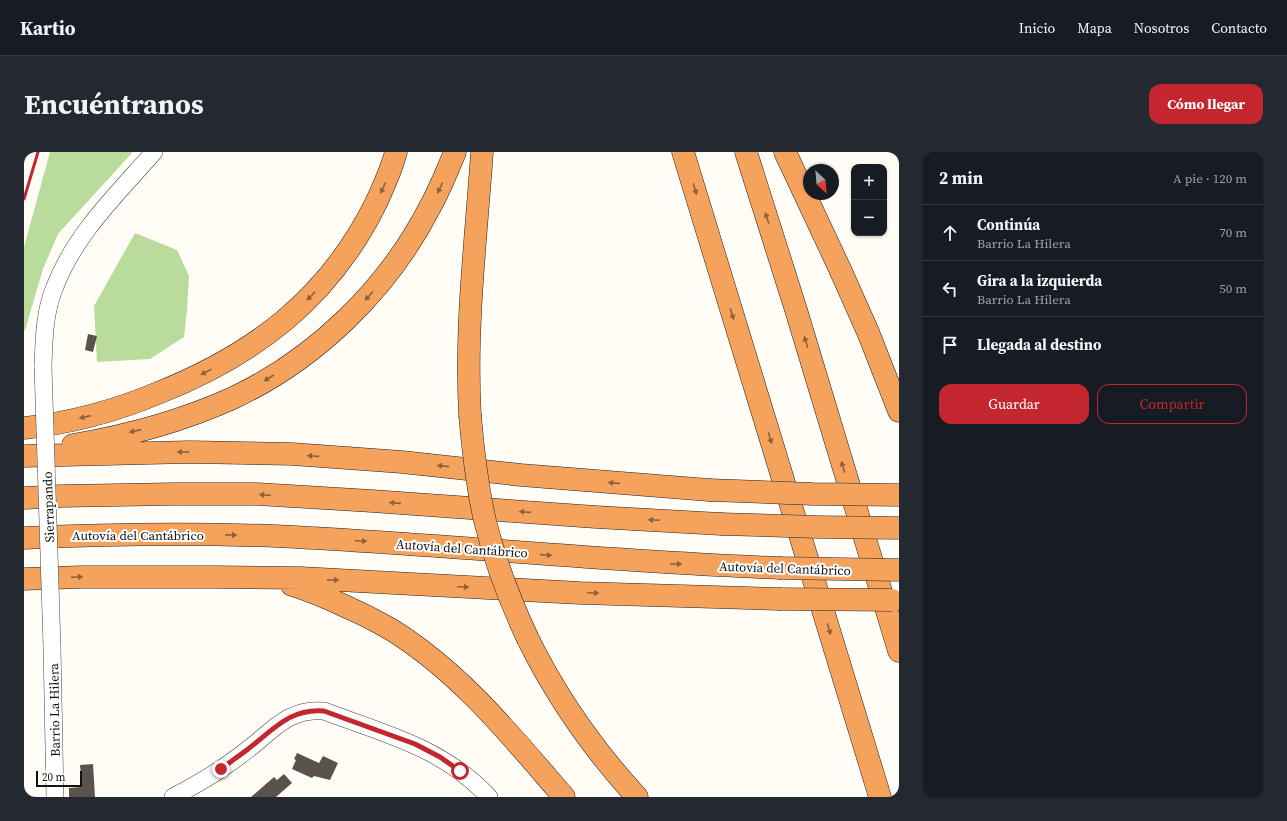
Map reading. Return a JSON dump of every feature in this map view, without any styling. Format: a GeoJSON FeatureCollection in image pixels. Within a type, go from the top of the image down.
{"type":"FeatureCollection","features":[{"type":"Feature","properties":{"kind":"highway"},"geometry":{"type":"LineString","coordinates":[[24,428],[52,425],[101,413],[144,399],[202,375],[244,351],[264,337],[311,297],[333,272],[353,245],[382,191],[393,164],[396,152]]}},
{"type":"Feature","properties":{"kind":"highway"},"geometry":{"type":"LineString","coordinates":[[24,452],[84,443],[179,419],[232,398],[280,372],[333,332],[373,291],[414,236],[442,184],[455,152]]}},
{"type":"Feature","properties":{"kind":"highway"},"geometry":{"type":"LineString","coordinates":[[482,152],[469,337],[468,390],[477,478],[487,527],[510,599],[548,678],[572,717],[600,755],[637,797]]}},
{"type":"Feature","properties":{"kind":"highway"},"geometry":{"type":"LineString","coordinates":[[684,152],[880,797]]}},
{"type":"Feature","properties":{"kind":"highway"},"geometry":{"type":"LineString","coordinates":[[746,152],[796,310],[899,652]]}},
{"type":"Feature","properties":{"kind":"highway"},"geometry":{"type":"LineString","coordinates":[[785,152],[868,332],[899,412]]}},
{"type":"Feature","properties":{"kind":"highway"},"geometry":{"type":"LineString","coordinates":[[24,456],[190,452],[292,454],[402,462],[521,475],[709,490],[813,494],[899,495]]}},
{"type":"Feature","properties":{"kind":"highway"},"geometry":{"type":"LineString","coordinates":[[24,498],[166,494],[257,494],[721,524],[899,528]]}},
{"type":"Feature","properties":{"kind":"highway","name":"Autovía del Cantábrico"},"geometry":{"type":"LineString","coordinates":[[24,538],[158,534],[276,536],[409,544],[674,564],[899,570]]}},
{"type":"Feature","properties":{"kind":"highway"},"geometry":{"type":"LineString","coordinates":[[24,579],[81,577],[301,578],[552,592],[778,599],[897,600]]}},
{"type":"Feature","properties":{"kind":"highway"},"geometry":{"type":"LineString","coordinates":[[216,577],[270,582],[293,586],[321,595],[392,630],[425,653],[454,677],[481,703],[507,730],[564,797]]}},
{"type":"Feature","properties":{"kind":"street","name":"Sierrapando"},"geometry":{"type":"LineString","coordinates":[[52,647],[43,367],[47,313],[53,289],[66,262],[92,222],[154,152]]}},
{"type":"Feature","properties":{"kind":"street","name":"Barrio La Hilera"},"geometry":{"type":"LineString","coordinates":[[52,647],[55,797]]}},
{"type":"Feature","properties":{"kind":"street"},"geometry":{"type":"LineString","coordinates":[[173,797],[221,769],[281,722],[302,712],[313,710],[324,711],[415,744],[440,757],[460,771],[489,797]]}},
{"type":"Feature","properties":{"kind":"green space"},"geometry":{"type":"Polygon","coordinates":[[[50,152],[132,152],[58,234],[43,269],[24,330],[24,247],[50,152]]]}},
{"type":"Feature","properties":{"kind":"green space"},"geometry":{"type":"Polygon","coordinates":[[[135,233],[177,250],[189,276],[184,337],[150,359],[97,362],[94,306],[135,233]]]}},
{"type":"Feature","properties":{"kind":"building"},"geometry":{"type":"Polygon","coordinates":[[[88,334],[97,336],[93,352],[85,350],[88,334]]]}},
{"type":"Feature","properties":{"kind":"building"},"geometry":{"type":"Polygon","coordinates":[[[297,753],[319,763],[323,756],[338,763],[330,780],[314,776],[312,778],[292,769],[297,753]]]}},
{"type":"Feature","properties":{"kind":"building"},"geometry":{"type":"Polygon","coordinates":[[[93,764],[95,797],[69,797],[69,788],[82,787],[80,765],[93,764]]]}},
{"type":"Feature","properties":{"kind":"building"},"geometry":{"type":"Polygon","coordinates":[[[284,774],[292,783],[276,797],[251,797],[274,777],[277,780],[284,774]]]}},
{"type":"Feature","properties":{"kind":"railway"},"geometry":{"type":"LineString","coordinates":[[24,199],[38,152]]}},
{"type":"Feature","properties":{"kind":"route"},"geometry":{"type":"LineString","coordinates":[[221,769],[281,722],[302,712],[313,710],[324,711],[415,744],[440,757],[460,771]]}}]}
